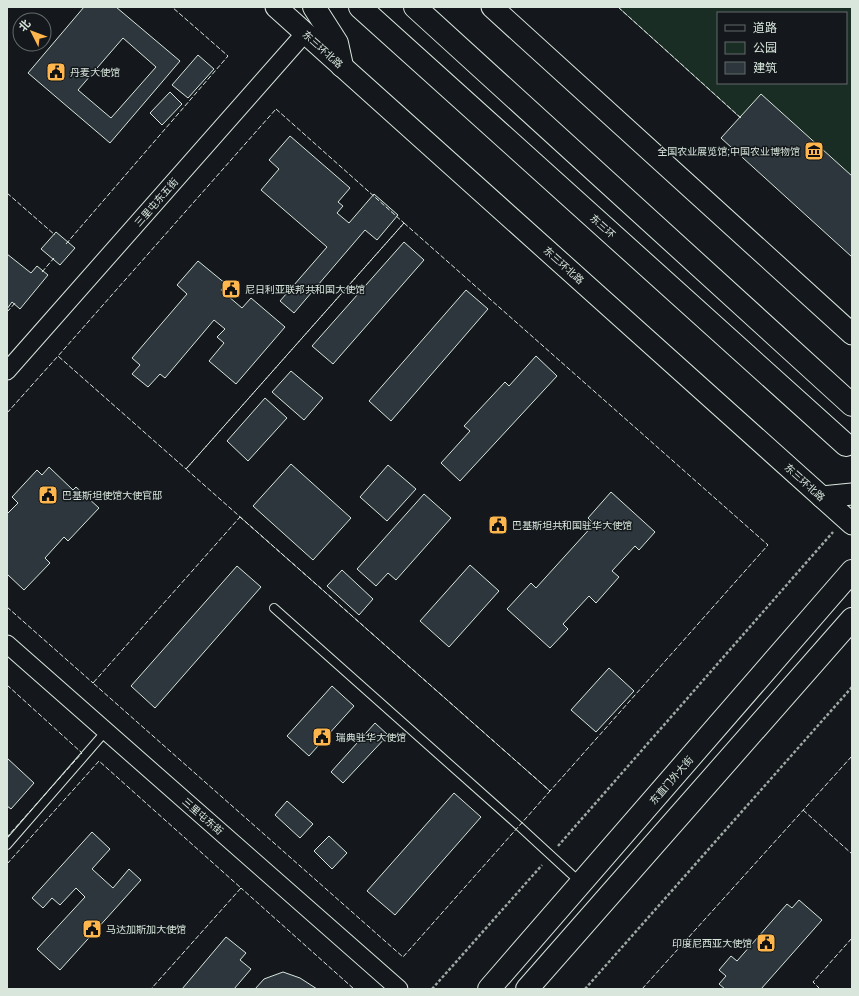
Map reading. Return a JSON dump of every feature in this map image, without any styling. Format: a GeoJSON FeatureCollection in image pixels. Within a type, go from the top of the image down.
{"type":"FeatureCollection","features":[{"type":"Feature","properties":{"kind":"main road"},"geometry":{"type":"LineString","coordinates":[[314,7],[337,43],[342,66]]}},
{"type":"Feature","properties":{"kind":"main road","name":"东三环"},"geometry":{"type":"LineString","coordinates":[[360,7],[846,446]]}},
{"type":"Feature","properties":{"kind":"main road"},"geometry":{"type":"LineString","coordinates":[[415,7],[852,405]]}},
{"type":"Feature","properties":{"kind":"main road","name":"东直门外大街"},"geometry":{"type":"LineString","coordinates":[[489,989],[852,571]]}},
{"type":"Feature","properties":{"kind":"main road"},"geometry":{"type":"LineString","coordinates":[[527,989],[852,619]]}},
{"type":"Feature","properties":{"kind":"street","name":"东三环北路"},"geometry":{"type":"LineString","coordinates":[[276,7],[849,521]]}},
{"type":"Feature","properties":{"kind":"street"},"geometry":{"type":"LineString","coordinates":[[492,7],[852,334]]}},
{"type":"Feature","properties":{"kind":"street","name":"三里屯东五街"},"geometry":{"type":"LineString","coordinates":[[7,371],[305,33]]}},
{"type":"Feature","properties":{"kind":"street"},"geometry":{"type":"LineString","coordinates":[[822,497],[852,494]]}},
{"type":"Feature","properties":{"kind":"street","name":"三里屯东街"},"geometry":{"type":"LineString","coordinates":[[7,644],[399,989]]}},
{"type":"Feature","properties":{"kind":"lane"},"geometry":{"type":"LineString","coordinates":[[274,608],[581,883]]}},
{"type":"Feature","properties":{"kind":"lane"},"geometry":{"type":"LineString","coordinates":[[7,845],[106,731]]}},
{"type":"Feature","properties":{"kind":"path"},"geometry":{"type":"LineString","coordinates":[[432,989],[849,521]]}},
{"type":"Feature","properties":{"kind":"path"},"geometry":{"type":"LineString","coordinates":[[585,989],[852,687]]}},
{"type":"Feature","properties":{"kind":"green space","name":"全国农业展览馆;中国农业博物馆"},"geometry":{"type":"Polygon","coordinates":[[[618,7],[852,7],[852,219],[618,7]]]}},
{"type":"Feature","properties":{"kind":"building"},"geometry":{"type":"Polygon","coordinates":[[[84,7],[116,7],[180,61],[110,143],[28,73],[46,52],[52,52],[52,45],[84,7]],[[123,38],[78,90],[111,118],[156,67],[123,38]]]}},
{"type":"Feature","properties":{"kind":"building"},"geometry":{"type":"Polygon","coordinates":[[[198,55],[214,69],[188,98],[172,85],[198,55]]]}},
{"type":"Feature","properties":{"kind":"building"},"geometry":{"type":"Polygon","coordinates":[[[170,92],[182,104],[162,125],[150,113],[170,92]]]}},
{"type":"Feature","properties":{"kind":"building"},"geometry":{"type":"Polygon","coordinates":[[[761,94],[852,176],[852,257],[721,138],[761,94]]]}},
{"type":"Feature","properties":{"kind":"building"},"geometry":{"type":"Polygon","coordinates":[[[290,136],[350,188],[338,202],[343,206],[337,213],[349,223],[374,194],[398,215],[377,240],[365,230],[294,313],[280,301],[327,247],[261,190],[279,169],[269,160],[290,136]]]}},
{"type":"Feature","properties":{"kind":"building"},"geometry":{"type":"Polygon","coordinates":[[[56,232],[75,248],[60,265],[41,249],[56,232]]]}},
{"type":"Feature","properties":{"kind":"building"},"geometry":{"type":"Polygon","coordinates":[[[404,242],[424,260],[333,364],[312,346],[404,242]]]}},
{"type":"Feature","properties":{"kind":"building"},"geometry":{"type":"Polygon","coordinates":[[[7,254],[31,273],[37,266],[48,275],[20,309],[12,302],[7,309],[7,254]]]}},
{"type":"Feature","properties":{"kind":"building"},"geometry":{"type":"Polygon","coordinates":[[[198,261],[226,284],[221,290],[242,308],[251,298],[285,327],[236,384],[209,361],[224,343],[217,337],[225,329],[214,320],[165,378],[160,374],[148,387],[132,374],[140,365],[132,358],[187,294],[177,285],[198,261]]]}},
{"type":"Feature","properties":{"kind":"building"},"geometry":{"type":"Polygon","coordinates":[[[466,290],[488,309],[391,421],[369,401],[466,290]]]}},
{"type":"Feature","properties":{"kind":"building"},"geometry":{"type":"Polygon","coordinates":[[[536,356],[557,376],[460,481],[441,463],[470,431],[464,426],[505,382],[509,386],[536,356]]]}},
{"type":"Feature","properties":{"kind":"building"},"geometry":{"type":"Polygon","coordinates":[[[291,371],[323,398],[304,420],[272,392],[291,371]]]}},
{"type":"Feature","properties":{"kind":"building"},"geometry":{"type":"Polygon","coordinates":[[[265,398],[287,418],[248,461],[227,441],[265,398]]]}},
{"type":"Feature","properties":{"kind":"building"},"geometry":{"type":"Polygon","coordinates":[[[291,464],[351,518],[313,560],[253,506],[291,464]]]}},
{"type":"Feature","properties":{"kind":"building"},"geometry":{"type":"Polygon","coordinates":[[[388,465],[416,489],[387,521],[360,497],[388,465]]]}},
{"type":"Feature","properties":{"kind":"building"},"geometry":{"type":"Polygon","coordinates":[[[49,467],[73,490],[76,487],[99,508],[68,541],[64,537],[45,558],[50,563],[24,590],[7,574],[7,514],[18,503],[12,497],[37,470],[42,475],[49,467]]]}},
{"type":"Feature","properties":{"kind":"building"},"geometry":{"type":"Polygon","coordinates":[[[611,492],[655,532],[639,550],[635,546],[612,571],[619,577],[596,603],[589,596],[563,624],[568,629],[550,648],[507,609],[531,583],[536,588],[594,524],[588,518],[611,492]]]}},
{"type":"Feature","properties":{"kind":"building"},"geometry":{"type":"Polygon","coordinates":[[[424,494],[451,518],[396,580],[388,573],[376,586],[357,569],[424,494]]]}},
{"type":"Feature","properties":{"kind":"building"},"geometry":{"type":"Polygon","coordinates":[[[470,565],[499,591],[449,647],[420,621],[470,565]]]}},
{"type":"Feature","properties":{"kind":"building"},"geometry":{"type":"Polygon","coordinates":[[[237,566],[261,587],[155,708],[131,686],[237,566]]]}},
{"type":"Feature","properties":{"kind":"building"},"geometry":{"type":"Polygon","coordinates":[[[342,570],[373,599],[359,615],[327,586],[342,570]]]}},
{"type":"Feature","properties":{"kind":"building"},"geometry":{"type":"Polygon","coordinates":[[[609,668],[634,691],[596,732],[571,710],[609,668]]]}},
{"type":"Feature","properties":{"kind":"building"},"geometry":{"type":"Polygon","coordinates":[[[332,686],[354,706],[309,756],[287,736],[332,686]]]}},
{"type":"Feature","properties":{"kind":"building"},"geometry":{"type":"Polygon","coordinates":[[[375,723],[388,735],[343,783],[331,772],[375,723]]]}},
{"type":"Feature","properties":{"kind":"building"},"geometry":{"type":"Polygon","coordinates":[[[7,758],[34,783],[11,809],[7,806],[7,758]]]}},
{"type":"Feature","properties":{"kind":"building"},"geometry":{"type":"Polygon","coordinates":[[[454,793],[481,817],[395,915],[367,891],[454,793]]]}},
{"type":"Feature","properties":{"kind":"building"},"geometry":{"type":"Polygon","coordinates":[[[287,801],[313,824],[300,838],[275,815],[287,801]]]}},
{"type":"Feature","properties":{"kind":"building"},"geometry":{"type":"Polygon","coordinates":[[[92,832],[110,849],[92,869],[113,888],[129,869],[141,880],[60,970],[37,949],[85,897],[76,888],[60,905],[52,898],[43,908],[32,898],[92,832]]]}},
{"type":"Feature","properties":{"kind":"building"},"geometry":{"type":"Polygon","coordinates":[[[329,836],[347,853],[332,869],[314,851],[329,836]]]}},
{"type":"Feature","properties":{"kind":"building"},"geometry":{"type":"Polygon","coordinates":[[[799,900],[822,920],[761,989],[725,989],[719,984],[726,976],[719,970],[731,956],[737,961],[787,904],[792,908],[799,900]]]}},
{"type":"Feature","properties":{"kind":"building"},"geometry":{"type":"Polygon","coordinates":[[[226,937],[246,953],[240,960],[251,969],[234,989],[182,989],[226,937]]]}},
{"type":"Feature","properties":{"kind":"building"},"geometry":{"type":"Polygon","coordinates":[[[283,972],[300,978],[317,989],[255,989],[264,979],[283,972]]]}},
{"type":"Feature","properties":{"kind":"fence"},"geometry":{"type":"LineString","coordinates":[[66,244],[228,56],[172,7]]}},
{"type":"Feature","properties":{"kind":"fence"},"geometry":{"type":"LineString","coordinates":[[618,7],[741,118]]}},
{"type":"Feature","properties":{"kind":"fence"},"geometry":{"type":"LineString","coordinates":[[276,109],[404,223],[186,469],[58,356],[276,109]]}},
{"type":"Feature","properties":{"kind":"fence"},"geometry":{"type":"LineString","coordinates":[[7,193],[55,235]]}},
{"type":"Feature","properties":{"kind":"fence"},"geometry":{"type":"LineString","coordinates":[[404,223],[768,545],[550,791],[186,469],[404,223]]}},
{"type":"Feature","properties":{"kind":"fence"},"geometry":{"type":"LineString","coordinates":[[42,272],[54,258]]}},
{"type":"Feature","properties":{"kind":"fence"},"geometry":{"type":"LineString","coordinates":[[7,312],[16,302]]}},
{"type":"Feature","properties":{"kind":"fence"},"geometry":{"type":"LineString","coordinates":[[7,413],[58,356],[59,357]]}},
{"type":"Feature","properties":{"kind":"fence"},"geometry":{"type":"LineString","coordinates":[[240,517],[550,791],[403,957],[93,683],[240,517]]}},
{"type":"Feature","properties":{"kind":"fence"},"geometry":{"type":"LineString","coordinates":[[7,607],[93,683],[94,682]]}},
{"type":"Feature","properties":{"kind":"fence"},"geometry":{"type":"LineString","coordinates":[[7,685],[82,753],[7,837]]}},
{"type":"Feature","properties":{"kind":"fence"},"geometry":{"type":"LineString","coordinates":[[642,989],[852,756]]}},
{"type":"Feature","properties":{"kind":"fence"},"geometry":{"type":"LineString","coordinates":[[7,864],[99,761],[241,888],[151,989]]}},
{"type":"Feature","properties":{"kind":"fence"},"geometry":{"type":"LineString","coordinates":[[803,810],[852,854]]}},
{"type":"Feature","properties":{"kind":"fence"},"geometry":{"type":"LineString","coordinates":[[240,889],[241,888],[354,989]]}},
{"type":"Feature","properties":{"kind":"fence"},"geometry":{"type":"LineString","coordinates":[[820,989],[813,982],[852,938]]}},
{"type":"Feature","properties":{"kind":"place","name":"丹麦大使馆"},"geometry":{"type":"Point","coordinates":[56,72]}},
{"type":"Feature","properties":{"kind":"place","name":"全国农业展览馆;中国农业博物馆"},"geometry":{"type":"Point","coordinates":[814,151]}},
{"type":"Feature","properties":{"kind":"place","name":"尼日利亚联邦共和国大使馆"},"geometry":{"type":"Point","coordinates":[231,289]}},
{"type":"Feature","properties":{"kind":"place","name":"巴基斯坦使馆大使官邸"},"geometry":{"type":"Point","coordinates":[48,495]}},
{"type":"Feature","properties":{"kind":"place","name":"巴基斯坦共和国驻华大使馆"},"geometry":{"type":"Point","coordinates":[498,525]}},
{"type":"Feature","properties":{"kind":"place","name":"瑞典驻华大使馆"},"geometry":{"type":"Point","coordinates":[322,737]}},
{"type":"Feature","properties":{"kind":"place","name":"马达加斯加大使馆"},"geometry":{"type":"Point","coordinates":[92,929]}},
{"type":"Feature","properties":{"kind":"place","name":"印度尼西亚大使馆"},"geometry":{"type":"Point","coordinates":[766,943]}}]}
